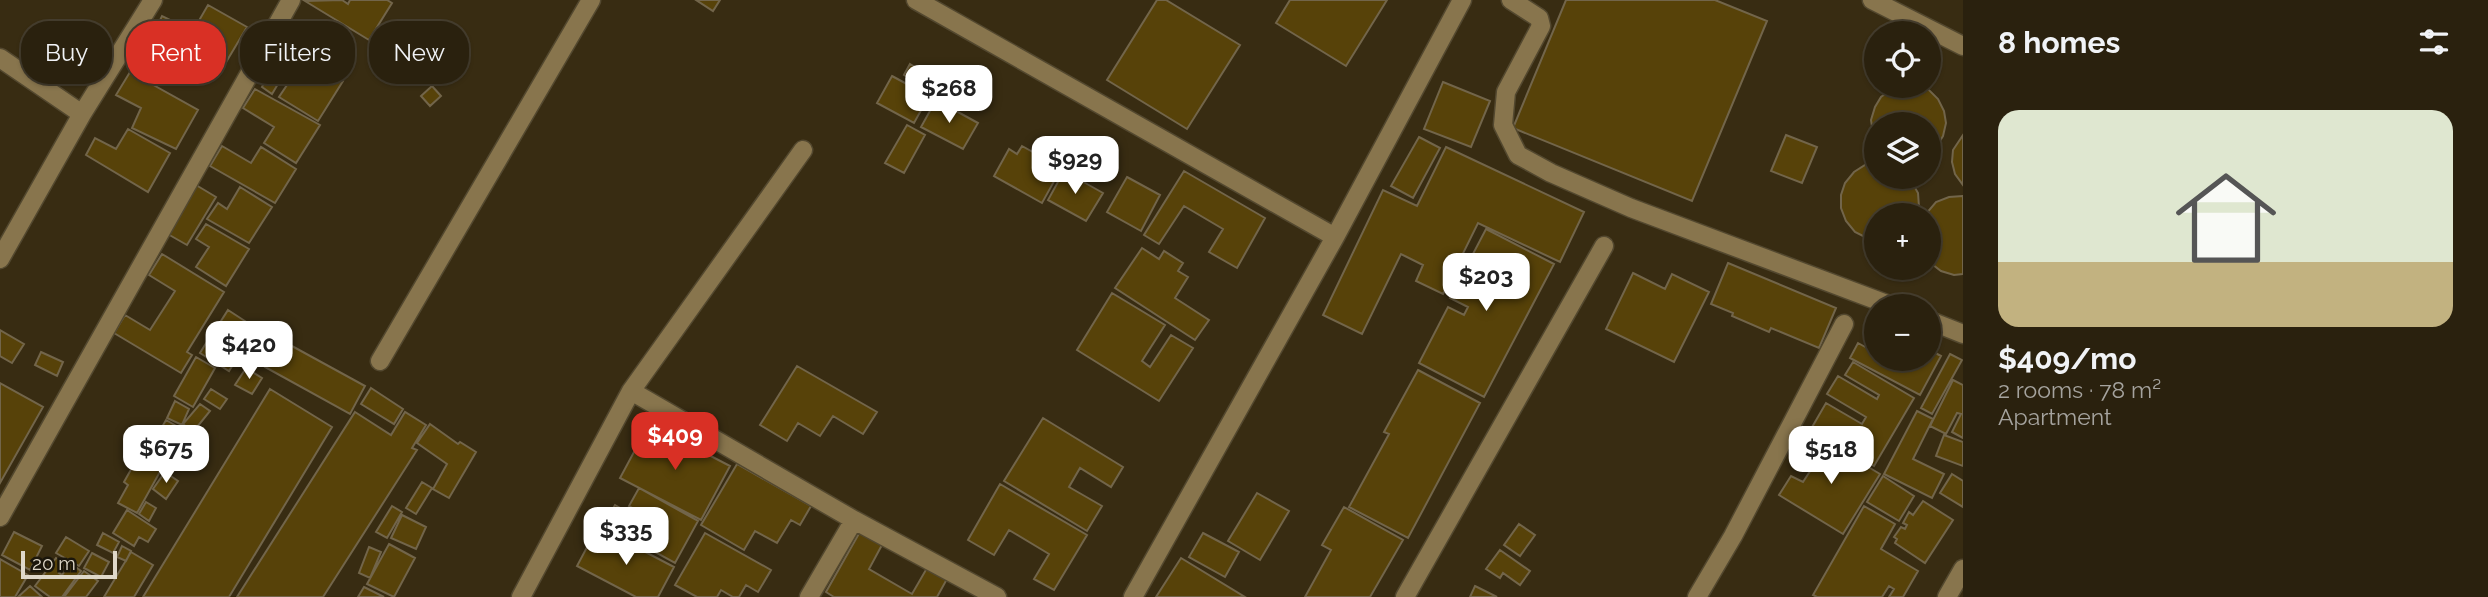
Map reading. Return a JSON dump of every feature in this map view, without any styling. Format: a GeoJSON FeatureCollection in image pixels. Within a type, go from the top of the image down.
{"type":"FeatureCollection","features":[{"type":"Feature","properties":{"kind":"street"},"geometry":{"type":"LineString","coordinates":[[0,259],[82,114],[153,0]]}},
{"type":"Feature","properties":{"kind":"street"},"geometry":{"type":"LineString","coordinates":[[0,517],[290,0]]}},
{"type":"Feature","properties":{"kind":"street"},"geometry":{"type":"LineString","coordinates":[[380,361],[591,0]]}},
{"type":"Feature","properties":{"kind":"street"},"geometry":{"type":"LineString","coordinates":[[916,0],[1335,237]]}},
{"type":"Feature","properties":{"kind":"street"},"geometry":{"type":"LineString","coordinates":[[1133,597],[1335,237],[1462,0]]}},
{"type":"Feature","properties":{"kind":"street"},"geometry":{"type":"LineString","coordinates":[[1511,0],[1539,18],[1541,26],[1506,92],[1503,125],[1518,155],[1631,208],[1864,295]]}},
{"type":"Feature","properties":{"kind":"street"},"geometry":{"type":"LineString","coordinates":[[1872,0],[1963,46]]}},
{"type":"Feature","properties":{"kind":"street"},"geometry":{"type":"LineString","coordinates":[[0,58],[82,114]]}},
{"type":"Feature","properties":{"kind":"street"},"geometry":{"type":"LineString","coordinates":[[521,597],[631,391],[803,150]]}},
{"type":"Feature","properties":{"kind":"street"},"geometry":{"type":"LineString","coordinates":[[1405,597],[1604,246]]}},
{"type":"Feature","properties":{"kind":"street"},"geometry":{"type":"LineString","coordinates":[[1697,597],[1733,536],[1844,324]]}},
{"type":"Feature","properties":{"kind":"street"},"geometry":{"type":"LineString","coordinates":[[1941,325],[1963,334]]}},
{"type":"Feature","properties":{"kind":"street"},"geometry":{"type":"LineString","coordinates":[[631,391],[854,520],[997,597]]}},
{"type":"Feature","properties":{"kind":"street"},"geometry":{"type":"LineString","coordinates":[[809,597],[854,520]]}},
{"type":"Feature","properties":{"kind":"street"},"geometry":{"type":"LineString","coordinates":[[1947,597],[1963,569]]}},
{"type":"Feature","properties":{"kind":"building"},"geometry":{"type":"Polygon","coordinates":[[[342,0],[348,4],[350,0],[387,0],[392,3],[381,21],[369,21],[369,40],[355,31],[355,21],[338,21],[305,1],[342,0]]]}},
{"type":"Feature","properties":{"kind":"building"},"geometry":{"type":"Polygon","coordinates":[[[696,0],[720,0],[713,11],[696,0]]]}},
{"type":"Feature","properties":{"kind":"building"},"geometry":{"type":"Polygon","coordinates":[[[1157,0],[1166,0],[1240,45],[1187,129],[1107,80],[1157,0]]]}},
{"type":"Feature","properties":{"kind":"building"},"geometry":{"type":"Polygon","coordinates":[[[1290,0],[1387,0],[1346,66],[1276,23],[1290,0]]]}},
{"type":"Feature","properties":{"kind":"building"},"geometry":{"type":"Polygon","coordinates":[[[1566,0],[1715,0],[1767,21],[1692,201],[1513,128],[1566,0]]]}},
{"type":"Feature","properties":{"kind":"building"},"geometry":{"type":"Polygon","coordinates":[[[208,5],[240,23],[240,39],[226,62],[226,21],[199,21],[208,5]]]}},
{"type":"Feature","properties":{"kind":"building"},"geometry":{"type":"Polygon","coordinates":[[[162,16],[172,21],[160,21],[162,16]]]}},
{"type":"Feature","properties":{"kind":"building"},"geometry":{"type":"Polygon","coordinates":[[[910,64],[922,71],[916,82],[904,75],[910,64]]]}},
{"type":"Feature","properties":{"kind":"building"},"geometry":{"type":"Polygon","coordinates":[[[892,76],[929,96],[914,123],[877,103],[892,76]]]}},
{"type":"Feature","properties":{"kind":"building"},"geometry":{"type":"Polygon","coordinates":[[[126,79],[126,84],[151,84],[198,110],[176,149],[132,128],[141,108],[116,95],[126,79]]]}},
{"type":"Feature","properties":{"kind":"building"},"geometry":{"type":"Polygon","coordinates":[[[1443,82],[1490,101],[1471,147],[1424,129],[1443,82]]]}},
{"type":"Feature","properties":{"kind":"building"},"geometry":{"type":"Polygon","coordinates":[[[264,84],[278,84],[272,94],[262,87],[264,84]]]}},
{"type":"Feature","properties":{"kind":"building"},"geometry":{"type":"Polygon","coordinates":[[[288,84],[341,84],[318,121],[279,97],[288,84]]]}},
{"type":"Feature","properties":{"kind":"building"},"geometry":{"type":"Polygon","coordinates":[[[432,86],[441,96],[430,106],[421,96],[432,86]]]}},
{"type":"Feature","properties":{"kind":"building"},"geometry":{"type":"Polygon","coordinates":[[[255,89],[320,125],[296,163],[264,143],[274,127],[243,108],[255,89]]]}},
{"type":"Feature","properties":{"kind":"building"},"geometry":{"type":"Polygon","coordinates":[[[1880,98],[1937,98],[1944,111],[1946,123],[1943,136],[1941,139],[1941,112],[1873,112],[1880,98]]]}},
{"type":"Feature","properties":{"kind":"building"},"geometry":{"type":"Polygon","coordinates":[[[936,100],[978,123],[963,149],[921,127],[936,100]]]}},
{"type":"Feature","properties":{"kind":"building"},"geometry":{"type":"Polygon","coordinates":[[[907,125],[925,135],[904,173],[885,163],[907,125]]]}},
{"type":"Feature","properties":{"kind":"building"},"geometry":{"type":"Polygon","coordinates":[[[128,129],[170,153],[148,192],[86,155],[95,138],[116,149],[128,129]]]}},
{"type":"Feature","properties":{"kind":"building"},"geometry":{"type":"Polygon","coordinates":[[[1786,135],[1817,147],[1802,183],[1771,171],[1786,135]]]}},
{"type":"Feature","properties":{"kind":"building"},"geometry":{"type":"Polygon","coordinates":[[[1963,135],[1963,185],[1955,174],[1952,162],[1953,150],[1963,135]]]}},
{"type":"Feature","properties":{"kind":"building"},"geometry":{"type":"Polygon","coordinates":[[[1419,137],[1440,148],[1413,198],[1391,186],[1419,137]]]}},
{"type":"Feature","properties":{"kind":"building"},"geometry":{"type":"Polygon","coordinates":[[[222,146],[251,163],[261,147],[296,169],[275,203],[210,166],[222,146]]]}},
{"type":"Feature","properties":{"kind":"building"},"geometry":{"type":"Polygon","coordinates":[[[1022,146],[1038,155],[1034,163],[1057,176],[1042,203],[994,176],[1009,149],[1017,154],[1022,146]]]}},
{"type":"Feature","properties":{"kind":"building"},"geometry":{"type":"Polygon","coordinates":[[[1446,147],[1584,212],[1560,262],[1478,223],[1443,294],[1416,281],[1423,265],[1401,254],[1362,334],[1323,315],[1383,190],[1417,206],[1446,147]]]}},
{"type":"Feature","properties":{"kind":"building"},"geometry":{"type":"Polygon","coordinates":[[[1864,166],[1864,189],[1916,189],[1919,203],[1864,203],[1864,236],[1855,232],[1846,221],[1841,208],[1845,183],[1864,166]]]}},
{"type":"Feature","properties":{"kind":"building"},"geometry":{"type":"Polygon","coordinates":[[[1064,171],[1103,193],[1086,221],[1048,200],[1064,171]]]}},
{"type":"Feature","properties":{"kind":"building"},"geometry":{"type":"Polygon","coordinates":[[[1184,171],[1265,218],[1237,268],[1209,252],[1223,229],[1184,206],[1159,244],[1144,235],[1184,171]]]}},
{"type":"Feature","properties":{"kind":"building"},"geometry":{"type":"Polygon","coordinates":[[[1127,177],[1160,195],[1141,231],[1107,212],[1127,177]]]}},
{"type":"Feature","properties":{"kind":"building"},"geometry":{"type":"Polygon","coordinates":[[[196,185],[216,197],[187,245],[166,233],[196,185]]]}},
{"type":"Feature","properties":{"kind":"building"},"geometry":{"type":"Polygon","coordinates":[[[240,187],[272,207],[249,243],[207,219],[218,203],[227,209],[240,187]]]}},
{"type":"Feature","properties":{"kind":"building"},"geometry":{"type":"Polygon","coordinates":[[[1963,196],[1963,274],[1954,275],[1941,271],[1941,203],[1935,203],[1949,197],[1963,196]]]}},
{"type":"Feature","properties":{"kind":"building"},"geometry":{"type":"Polygon","coordinates":[[[206,224],[249,249],[226,286],[196,267],[209,247],[196,239],[206,224]]]}},
{"type":"Feature","properties":{"kind":"building"},"geometry":{"type":"Polygon","coordinates":[[[1486,229],[1554,264],[1484,397],[1419,363],[1448,307],[1464,315],[1468,307],[1450,298],[1486,229]]]}},
{"type":"Feature","properties":{"kind":"building"},"geometry":{"type":"Polygon","coordinates":[[[1142,248],[1159,259],[1164,251],[1183,263],[1178,271],[1188,277],[1175,298],[1209,320],[1195,340],[1115,288],[1142,248]]]}},
{"type":"Feature","properties":{"kind":"building"},"geometry":{"type":"Polygon","coordinates":[[[162,254],[224,292],[187,352],[192,355],[181,373],[114,333],[125,315],[150,330],[175,291],[149,275],[162,254]]]}},
{"type":"Feature","properties":{"kind":"building"},"geometry":{"type":"Polygon","coordinates":[[[1728,263],[1836,308],[1819,348],[1771,328],[1769,332],[1711,304],[1728,263]]]}},
{"type":"Feature","properties":{"kind":"building"},"geometry":{"type":"Polygon","coordinates":[[[1633,273],[1665,289],[1672,274],[1709,292],[1674,362],[1606,329],[1633,273]]]}},
{"type":"Feature","properties":{"kind":"building"},"geometry":{"type":"Polygon","coordinates":[[[1112,293],[1165,325],[1142,361],[1150,367],[1171,335],[1193,348],[1159,401],[1077,350],[1112,293]]]}},
{"type":"Feature","properties":{"kind":"building"},"geometry":{"type":"Polygon","coordinates":[[[228,310],[254,327],[247,338],[236,331],[230,342],[214,332],[228,310]]]}},
{"type":"Feature","properties":{"kind":"building"},"geometry":{"type":"Polygon","coordinates":[[[0,330],[24,344],[12,363],[0,356],[0,330]]]}},
{"type":"Feature","properties":{"kind":"building"},"geometry":{"type":"Polygon","coordinates":[[[270,334],[365,386],[350,414],[265,367],[269,359],[259,354],[270,334]]]}},
{"type":"Feature","properties":{"kind":"building"},"geometry":{"type":"Polygon","coordinates":[[[210,337],[239,355],[229,371],[200,353],[210,337]]]}},
{"type":"Feature","properties":{"kind":"building"},"geometry":{"type":"Polygon","coordinates":[[[1858,343],[1864,346],[1864,365],[1850,358],[1858,343]]]}},
{"type":"Feature","properties":{"kind":"building"},"geometry":{"type":"Polygon","coordinates":[[[41,352],[63,362],[57,376],[35,365],[41,352]]]}},
{"type":"Feature","properties":{"kind":"building"},"geometry":{"type":"Polygon","coordinates":[[[1950,354],[1962,360],[1932,414],[1921,408],[1950,354]]]}},
{"type":"Feature","properties":{"kind":"building"},"geometry":{"type":"Polygon","coordinates":[[[196,357],[215,368],[193,407],[174,396],[196,357]]]}},
{"type":"Feature","properties":{"kind":"building"},"geometry":{"type":"Polygon","coordinates":[[[1853,362],[1864,371],[1914,398],[1874,466],[1811,429],[1826,403],[1862,424],[1866,417],[1827,394],[1838,376],[1877,399],[1879,395],[1845,375],[1853,362]]]}},
{"type":"Feature","properties":{"kind":"building"},"geometry":{"type":"Polygon","coordinates":[[[797,366],[877,412],[863,434],[833,416],[820,436],[798,423],[787,441],[760,425],[797,366]]]}},
{"type":"Feature","properties":{"kind":"building"},"geometry":{"type":"Polygon","coordinates":[[[246,368],[262,378],[252,394],[235,385],[246,368]]]}},
{"type":"Feature","properties":{"kind":"building"},"geometry":{"type":"Polygon","coordinates":[[[1418,370],[1480,403],[1408,538],[1349,507],[1389,434],[1384,432],[1418,370]]]}},
{"type":"Feature","properties":{"kind":"building"},"geometry":{"type":"Polygon","coordinates":[[[1875,371],[1933,371],[1920,395],[1875,371]]]}},
{"type":"Feature","properties":{"kind":"building"},"geometry":{"type":"Polygon","coordinates":[[[1953,380],[1963,385],[1963,438],[1952,432],[1961,414],[1957,413],[1946,434],[1930,426],[1953,380]]]}},
{"type":"Feature","properties":{"kind":"building"},"geometry":{"type":"Polygon","coordinates":[[[0,383],[43,407],[0,483],[0,383]]]}},
{"type":"Feature","properties":{"kind":"building"},"geometry":{"type":"Polygon","coordinates":[[[371,388],[403,409],[394,424],[361,404],[371,388]]]}},
{"type":"Feature","properties":{"kind":"building"},"geometry":{"type":"Polygon","coordinates":[[[211,389],[227,399],[220,409],[204,399],[211,389]]]}},
{"type":"Feature","properties":{"kind":"building"},"geometry":{"type":"Polygon","coordinates":[[[270,389],[332,427],[229,597],[143,597],[270,389]]]}},
{"type":"Feature","properties":{"kind":"building"},"geometry":{"type":"Polygon","coordinates":[[[175,401],[189,409],[182,425],[167,418],[175,401]]]}},
{"type":"Feature","properties":{"kind":"building"},"geometry":{"type":"Polygon","coordinates":[[[200,404],[210,411],[193,432],[183,424],[200,404]]]}},
{"type":"Feature","properties":{"kind":"building"},"geometry":{"type":"Polygon","coordinates":[[[1917,411],[1933,419],[1913,459],[1944,474],[1932,498],[1884,474],[1917,411]]]}},
{"type":"Feature","properties":{"kind":"building"},"geometry":{"type":"Polygon","coordinates":[[[355,412],[391,435],[405,412],[426,425],[412,448],[417,450],[323,597],[237,597],[355,412]]]}},
{"type":"Feature","properties":{"kind":"building"},"geometry":{"type":"Polygon","coordinates":[[[1043,418],[1123,467],[1111,487],[1080,468],[1069,487],[1102,506],[1087,531],[1004,481],[1043,418]]]}},
{"type":"Feature","properties":{"kind":"building"},"geometry":{"type":"Polygon","coordinates":[[[166,420],[197,438],[180,466],[150,448],[166,420]]]}},
{"type":"Feature","properties":{"kind":"building"},"geometry":{"type":"Polygon","coordinates":[[[430,424],[458,444],[460,442],[476,452],[449,498],[433,489],[447,464],[417,443],[430,424]]]}},
{"type":"Feature","properties":{"kind":"building"},"geometry":{"type":"Polygon","coordinates":[[[649,424],[730,466],[701,520],[620,478],[649,424]]]}},
{"type":"Feature","properties":{"kind":"building"},"geometry":{"type":"Polygon","coordinates":[[[1944,435],[1963,442],[1963,466],[1936,456],[1944,435]]]}},
{"type":"Feature","properties":{"kind":"building"},"geometry":{"type":"Polygon","coordinates":[[[1816,436],[1880,474],[1843,534],[1779,495],[1791,476],[1803,482],[1816,462],[1804,455],[1816,436]]]}},
{"type":"Feature","properties":{"kind":"building"},"geometry":{"type":"Polygon","coordinates":[[[138,457],[161,470],[137,513],[118,503],[128,485],[124,482],[138,457]]]}},
{"type":"Feature","properties":{"kind":"building"},"geometry":{"type":"Polygon","coordinates":[[[737,464],[811,506],[800,525],[791,520],[777,543],[755,531],[744,550],[701,525],[737,464]]]}},
{"type":"Feature","properties":{"kind":"building"},"geometry":{"type":"Polygon","coordinates":[[[165,472],[178,481],[166,499],[153,489],[165,472]]]}},
{"type":"Feature","properties":{"kind":"building"},"geometry":{"type":"Polygon","coordinates":[[[1952,474],[1963,481],[1963,507],[1940,493],[1952,474]]]}},
{"type":"Feature","properties":{"kind":"building"},"geometry":{"type":"Polygon","coordinates":[[[1883,476],[1914,496],[1899,521],[1867,502],[1883,476]]]}},
{"type":"Feature","properties":{"kind":"building"},"geometry":{"type":"Polygon","coordinates":[[[422,482],[432,488],[416,514],[406,508],[422,482]]]}},
{"type":"Feature","properties":{"kind":"building"},"geometry":{"type":"Polygon","coordinates":[[[1000,484],[1087,535],[1054,590],[1034,579],[1049,554],[1009,530],[994,555],[968,540],[1000,484]]]}},
{"type":"Feature","properties":{"kind":"building"},"geometry":{"type":"Polygon","coordinates":[[[639,488],[698,521],[675,563],[604,524],[615,505],[653,527],[656,521],[629,506],[639,488]]]}},
{"type":"Feature","properties":{"kind":"building"},"geometry":{"type":"Polygon","coordinates":[[[1257,493],[1289,511],[1260,560],[1228,541],[1257,493]]]}},
{"type":"Feature","properties":{"kind":"building"},"geometry":{"type":"Polygon","coordinates":[[[1923,501],[1953,520],[1925,563],[1895,543],[1897,539],[1894,537],[1901,527],[1905,529],[1907,525],[1903,523],[1909,512],[1913,515],[1923,501]]]}},
{"type":"Feature","properties":{"kind":"building"},"geometry":{"type":"Polygon","coordinates":[[[146,502],[156,508],[149,521],[139,514],[146,502]]]}},
{"type":"Feature","properties":{"kind":"building"},"geometry":{"type":"Polygon","coordinates":[[[392,506],[402,512],[387,538],[376,532],[392,506]]]}},
{"type":"Feature","properties":{"kind":"building"},"geometry":{"type":"Polygon","coordinates":[[[1864,506],[1895,524],[1881,549],[1918,571],[1903,597],[1889,597],[1894,589],[1889,586],[1882,597],[1813,595],[1864,506]]]}},
{"type":"Feature","properties":{"kind":"building"},"geometry":{"type":"Polygon","coordinates":[[[1344,507],[1403,540],[1370,597],[1305,597],[1331,550],[1322,545],[1344,507]]]}},
{"type":"Feature","properties":{"kind":"building"},"geometry":{"type":"Polygon","coordinates":[[[127,510],[156,529],[148,542],[139,537],[134,546],[113,533],[127,510]]]}},
{"type":"Feature","properties":{"kind":"building"},"geometry":{"type":"Polygon","coordinates":[[[402,515],[426,527],[416,549],[391,538],[402,515]]]}},
{"type":"Feature","properties":{"kind":"building"},"geometry":{"type":"Polygon","coordinates":[[[1519,524],[1535,535],[1520,556],[1504,545],[1519,524]]]}},
{"type":"Feature","properties":{"kind":"building"},"geometry":{"type":"Polygon","coordinates":[[[861,530],[883,543],[869,569],[912,594],[927,568],[947,579],[937,597],[834,597],[826,592],[861,530]]]}},
{"type":"Feature","properties":{"kind":"building"},"geometry":{"type":"Polygon","coordinates":[[[14,532],[42,546],[30,570],[2,555],[14,532]]]}},
{"type":"Feature","properties":{"kind":"building"},"geometry":{"type":"Polygon","coordinates":[[[103,533],[119,542],[113,553],[97,545],[103,533]]]}},
{"type":"Feature","properties":{"kind":"building"},"geometry":{"type":"Polygon","coordinates":[[[609,533],[674,567],[658,597],[636,597],[577,566],[594,534],[605,540],[609,533]]]}},
{"type":"Feature","properties":{"kind":"building"},"geometry":{"type":"Polygon","coordinates":[[[705,533],[771,570],[758,592],[746,585],[739,597],[733,597],[721,590],[717,597],[697,597],[675,585],[705,533]]]}},
{"type":"Feature","properties":{"kind":"building"},"geometry":{"type":"Polygon","coordinates":[[[1203,533],[1239,552],[1225,577],[1189,557],[1203,533]]]}},
{"type":"Feature","properties":{"kind":"building"},"geometry":{"type":"Polygon","coordinates":[[[66,537],[89,551],[79,566],[56,553],[66,537]]]}},
{"type":"Feature","properties":{"kind":"building"},"geometry":{"type":"Polygon","coordinates":[[[389,544],[415,558],[394,597],[367,584],[389,544]]]}},
{"type":"Feature","properties":{"kind":"building"},"geometry":{"type":"Polygon","coordinates":[[[122,546],[131,551],[126,561],[117,557],[122,546]]]}},
{"type":"Feature","properties":{"kind":"building"},"geometry":{"type":"Polygon","coordinates":[[[369,547],[381,552],[370,578],[359,573],[369,547]]]}},
{"type":"Feature","properties":{"kind":"building"},"geometry":{"type":"Polygon","coordinates":[[[1500,550],[1530,571],[1520,585],[1503,573],[1500,578],[1486,569],[1500,550]]]}},
{"type":"Feature","properties":{"kind":"building"},"geometry":{"type":"Polygon","coordinates":[[[131,552],[153,565],[134,597],[104,597],[131,552]]]}},
{"type":"Feature","properties":{"kind":"building"},"geometry":{"type":"Polygon","coordinates":[[[92,553],[109,562],[101,577],[84,568],[92,553]]]}},
{"type":"Feature","properties":{"kind":"building"},"geometry":{"type":"Polygon","coordinates":[[[56,558],[66,564],[59,573],[62,575],[70,563],[81,571],[62,597],[50,597],[35,586],[56,558]]]}},
{"type":"Feature","properties":{"kind":"building"},"geometry":{"type":"Polygon","coordinates":[[[1181,558],[1245,597],[1156,597],[1181,558]]]}},
{"type":"Feature","properties":{"kind":"building"},"geometry":{"type":"Polygon","coordinates":[[[0,559],[28,575],[15,597],[0,597],[0,559]]]}},
{"type":"Feature","properties":{"kind":"building"},"geometry":{"type":"Polygon","coordinates":[[[84,571],[98,581],[86,597],[64,597],[84,571]]]}},
{"type":"Feature","properties":{"kind":"building"},"geometry":{"type":"Polygon","coordinates":[[[30,586],[42,597],[18,597],[30,586]]]}},
{"type":"Feature","properties":{"kind":"building"},"geometry":{"type":"Polygon","coordinates":[[[1475,586],[1497,597],[1470,597],[1475,586]]]}},
{"type":"Feature","properties":{"kind":"building"},"geometry":{"type":"Polygon","coordinates":[[[364,587],[384,597],[358,597],[364,587]]]}}]}
